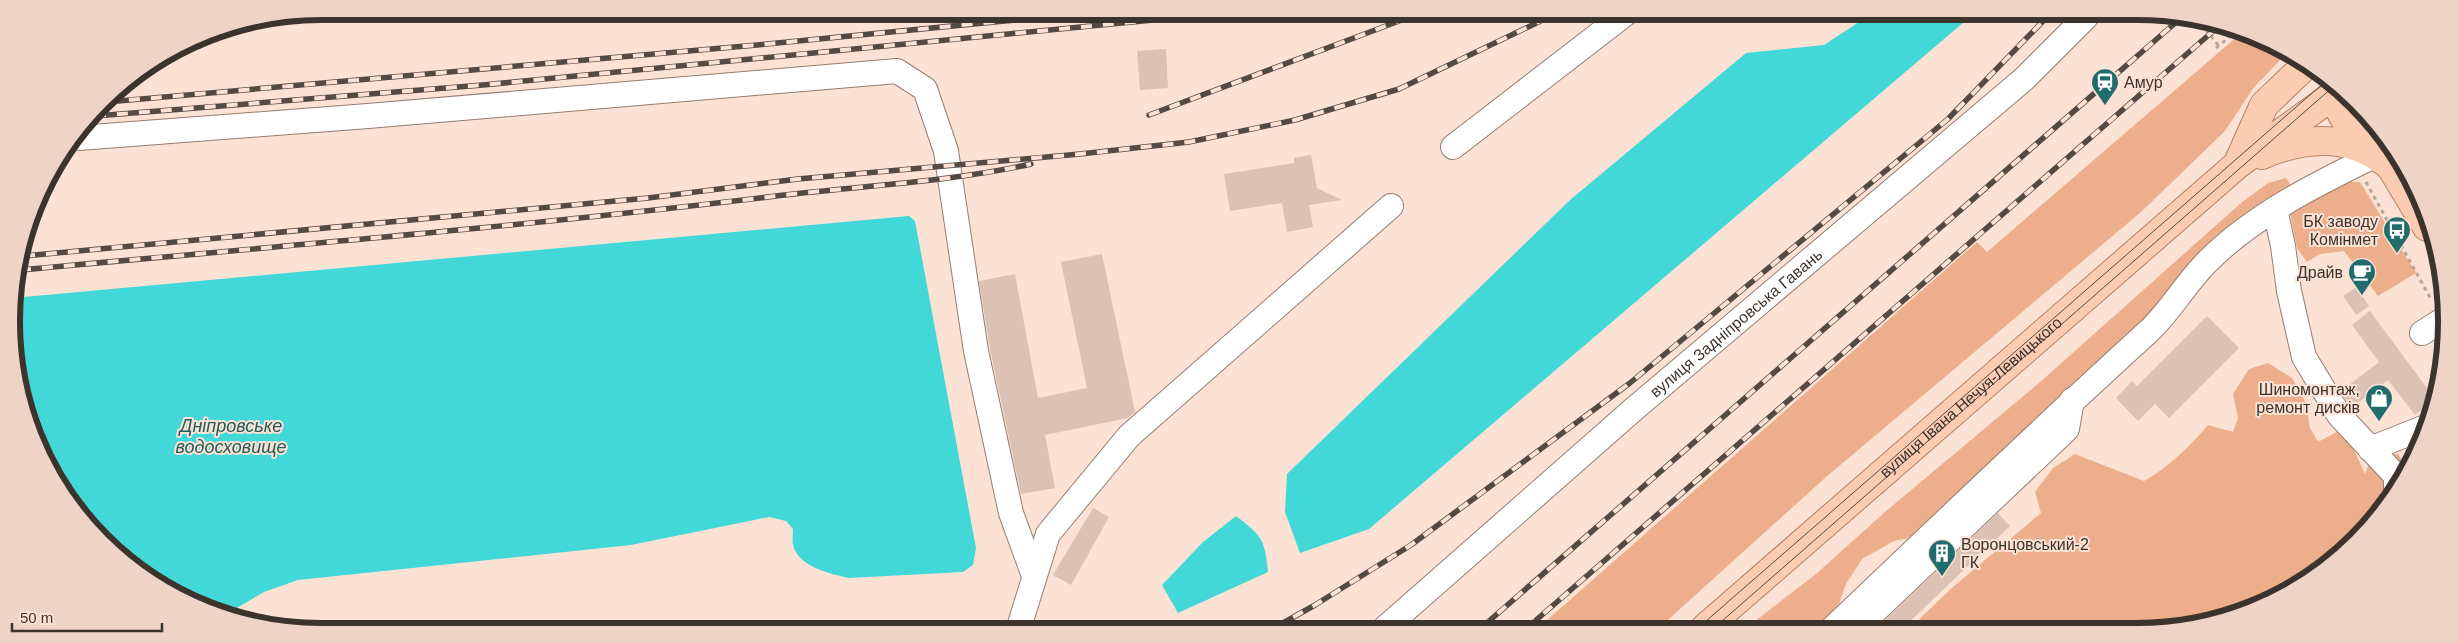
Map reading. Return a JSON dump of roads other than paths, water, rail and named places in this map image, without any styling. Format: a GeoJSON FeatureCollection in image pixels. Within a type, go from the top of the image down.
{"type":"FeatureCollection","features":[{"type":"Feature","properties":{"kind":"main road","name":"вулиця Івана Нечуя-Левицького"},"geometry":{"type":"LineString","coordinates":[[2238,164],[2264,105],[2301,69]]}},
{"type":"Feature","properties":{"kind":"main road"},"geometry":{"type":"LineString","coordinates":[[2264,105],[2312,93],[2333,93]]}},
{"type":"Feature","properties":{"kind":"main road","name":"вулиця Івана Нечуя-Левицького"},"geometry":{"type":"LineString","coordinates":[[1711,623],[2238,164],[2335,95]]}},
{"type":"Feature","properties":{"kind":"main road"},"geometry":{"type":"LineString","coordinates":[[2339,98],[2348,125],[2381,151],[2416,209]]}},
{"type":"Feature","properties":{"kind":"main road"},"geometry":{"type":"LineString","coordinates":[[2238,164],[2271,151],[2299,144],[2327,141],[2350,143],[2381,151]]}},
{"type":"Feature","properties":{"kind":"street"},"geometry":{"type":"LineString","coordinates":[[1453,147],[1618,20]]}},
{"type":"Feature","properties":{"kind":"street","name":"вулиця Задніпровська Гавань"},"geometry":{"type":"LineString","coordinates":[[1390,623],[1634,409],[2024,78],[2083,20]]}},
{"type":"Feature","properties":{"kind":"street"},"geometry":{"type":"LineString","coordinates":[[82,138],[897,72],[924,89],[946,150],[976,352],[1011,513],[1034,576]]}},
{"type":"Feature","properties":{"kind":"street"},"geometry":{"type":"LineString","coordinates":[[1837,623],[2072,400],[2155,325],[2204,265],[2228,243],[2275,210],[2337,173],[2381,151]]}},
{"type":"Feature","properties":{"kind":"street"},"geometry":{"type":"LineString","coordinates":[[1020,623],[1048,534],[1129,436],[1391,206]]}},
{"type":"Feature","properties":{"kind":"street"},"geometry":{"type":"LineString","coordinates":[[2275,210],[2283,246],[2289,291],[2304,357],[2339,415],[2396,476]]}},
{"type":"Feature","properties":{"kind":"street"},"geometry":{"type":"LineString","coordinates":[[1862,623],[2067,429],[2072,400]]}},
{"type":"Feature","properties":{"kind":"street"},"geometry":{"type":"LineString","coordinates":[[2370,449],[2417,431]]}},
{"type":"Feature","properties":{"kind":"water"},"geometry":{"type":"Polygon","coordinates":[[[1862,20],[1966,20],[1369,529],[1300,553],[1285,512],[1287,474],[1570,200],[1746,53],[1824,45],[1862,20]]]}},
{"type":"Feature","properties":{"kind":"water","name":"Дніпровське водосховище"},"geometry":{"type":"Polygon","coordinates":[[[909,216],[915,221],[976,548],[973,565],[963,572],[849,578],[816,568],[801,559],[793,545],[793,529],[786,521],[769,517],[631,545],[298,580],[264,592],[233,610],[188,592],[138,561],[108,535],[71,489],[51,455],[30,400],[21,341],[21,297],[909,216]]]}},
{"type":"Feature","properties":{"kind":"water"},"geometry":{"type":"Polygon","coordinates":[[[1236,516],[1261,539],[1268,572],[1178,613],[1162,585],[1203,542],[1236,516]]]}},
{"type":"Feature","properties":{"kind":"tram line"},"geometry":{"type":"LineString","coordinates":[[1704,623],[2322,84]]}},
{"type":"Feature","properties":{"kind":"tram line"},"geometry":{"type":"LineString","coordinates":[[1720,623],[2329,90]]}},
{"type":"Feature","properties":{"kind":"railway"},"geometry":{"type":"LineString","coordinates":[[116,101],[757,45],[1014,20]]}},
{"type":"Feature","properties":{"kind":"railway"},"geometry":{"type":"LineString","coordinates":[[102,115],[483,85],[1153,20]]}},
{"type":"Feature","properties":{"kind":"railway"},"geometry":{"type":"LineString","coordinates":[[1149,115],[1402,20]]}},
{"type":"Feature","properties":{"kind":"railway"},"geometry":{"type":"LineString","coordinates":[[27,256],[648,198],[798,179],[1080,154],[1189,142],[1295,120],[1399,89],[1543,20]]}},
{"type":"Feature","properties":{"kind":"railway"},"geometry":{"type":"LineString","coordinates":[[1283,623],[1411,545],[1630,383],[1948,119],[2044,20]]}},
{"type":"Feature","properties":{"kind":"railway"},"geometry":{"type":"LineString","coordinates":[[1487,623],[2175,23]]}},
{"type":"Feature","properties":{"kind":"railway"},"geometry":{"type":"LineString","coordinates":[[1533,623],[2215,30]]}},
{"type":"Feature","properties":{"kind":"railway"},"geometry":{"type":"LineString","coordinates":[[25,270],[581,218],[932,180],[1031,164]]}},
{"type":"Feature","properties":{"kind":"place","name":"Амур"},"geometry":{"type":"Point","coordinates":[2105,106]}},
{"type":"Feature","properties":{"kind":"place","name":"БК заводу Комінмет"},"geometry":{"type":"Point","coordinates":[2397,254]}},
{"type":"Feature","properties":{"kind":"place","name":"Драйв"},"geometry":{"type":"Point","coordinates":[2362,296]}},
{"type":"Feature","properties":{"kind":"place","name":"Шиномонтаж, ремонт дисків"},"geometry":{"type":"Point","coordinates":[2379,422]}},
{"type":"Feature","properties":{"kind":"place","name":"Воронцовський-2 ГК"},"geometry":{"type":"Point","coordinates":[1942,577]}}]}
